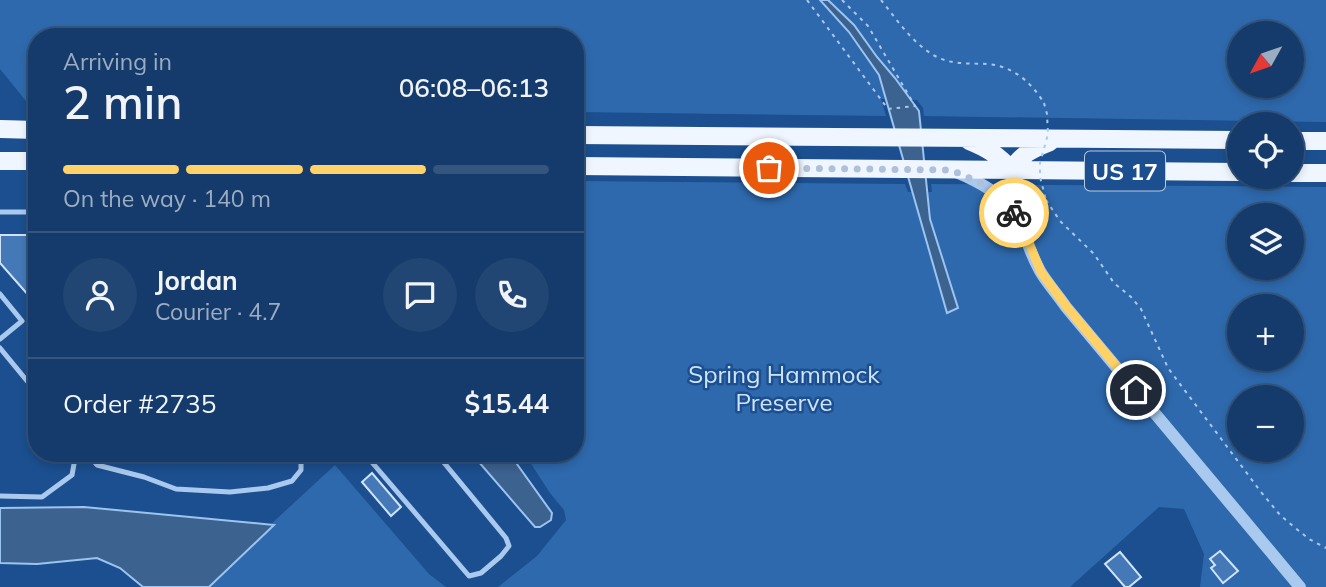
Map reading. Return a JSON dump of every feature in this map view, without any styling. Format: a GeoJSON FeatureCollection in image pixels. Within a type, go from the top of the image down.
{"type":"FeatureCollection","features":[{"type":"Feature","properties":{"kind":"main road"},"geometry":{"type":"LineString","coordinates":[[0,129],[28,130]]}},
{"type":"Feature","properties":{"kind":"main road","name":"US 17"},"geometry":{"type":"LineString","coordinates":[[584,135],[1227,140]]}},
{"type":"Feature","properties":{"kind":"main road"},"geometry":{"type":"LineString","coordinates":[[962,138],[1002,158],[1011,170],[1031,149],[1060,139]]}},
{"type":"Feature","properties":{"kind":"main road"},"geometry":{"type":"LineString","coordinates":[[1304,141],[1326,141]]}},
{"type":"Feature","properties":{"kind":"main road"},"geometry":{"type":"LineString","coordinates":[[0,161],[28,162]]}},
{"type":"Feature","properties":{"kind":"main road","name":"US 17"},"geometry":{"type":"LineString","coordinates":[[584,166],[1227,172]]}},
{"type":"Feature","properties":{"kind":"main road"},"geometry":{"type":"LineString","coordinates":[[1304,173],[1326,173]]}},
{"type":"Feature","properties":{"kind":"street"},"geometry":{"type":"LineString","coordinates":[[944,170],[981,183],[999,196],[1019,219]]}},
{"type":"Feature","properties":{"kind":"street"},"geometry":{"type":"LineString","coordinates":[[1011,170],[1019,219],[1041,272],[1066,306],[1300,587]]}},
{"type":"Feature","properties":{"kind":"lane"},"geometry":{"type":"LineString","coordinates":[[0,212],[28,212]]}},
{"type":"Feature","properties":{"kind":"lane"},"geometry":{"type":"LineString","coordinates":[[0,294],[22,321],[0,339]]}},
{"type":"Feature","properties":{"kind":"lane"},"geometry":{"type":"LineString","coordinates":[[0,348],[28,382]]}},
{"type":"Feature","properties":{"kind":"lane"},"geometry":{"type":"LineString","coordinates":[[0,496],[42,497],[72,475],[74,462]]}},
{"type":"Feature","properties":{"kind":"lane"},"geometry":{"type":"LineString","coordinates":[[94,462],[176,489],[230,492],[268,488],[292,481],[301,470],[301,462]]}},
{"type":"Feature","properties":{"kind":"lane"},"geometry":{"type":"LineString","coordinates":[[372,462],[469,576],[481,573],[509,546],[506,538],[443,462]]}},
{"type":"Feature","properties":{"kind":"path"},"geometry":{"type":"LineString","coordinates":[[807,0],[888,109],[915,106],[868,26],[842,0]]}},
{"type":"Feature","properties":{"kind":"path"},"geometry":{"type":"LineString","coordinates":[[881,0],[918,44],[930,53],[953,62],[987,64],[1015,72],[1030,83],[1044,103],[1048,134],[1040,177],[1046,200],[1059,221],[1098,260],[1114,284],[1141,309],[1168,368],[1261,492],[1280,515],[1309,539],[1326,548]]}},
{"type":"Feature","properties":{"kind":"green space"},"geometry":{"type":"Polygon","coordinates":[[[0,0],[1326,0],[1326,122],[1304,122],[1304,112],[1227,112],[1227,121],[924,116],[923,108],[917,100],[881,99],[886,116],[584,112],[584,28],[28,28],[28,104],[0,69],[0,0]]]}},
{"type":"Feature","properties":{"kind":"green space","name":"Spring Hammock Preserve"},"geometry":{"type":"Polygon","coordinates":[[[584,181],[905,184],[908,192],[932,192],[931,184],[1227,186],[1227,189],[1326,187],[1326,587],[1200,587],[1204,554],[1184,509],[1159,507],[1070,587],[498,587],[537,556],[566,520],[564,510],[530,462],[584,462],[584,181]]]}},
{"type":"Feature","properties":{"kind":"green space"},"geometry":{"type":"Polygon","coordinates":[[[335,465],[429,574],[446,587],[209,587],[273,526],[270,525],[335,465]]]}},
{"type":"Feature","properties":{"kind":"shaded area"},"geometry":{"type":"Polygon","coordinates":[[[820,0],[828,0],[854,25],[919,111],[930,219],[958,308],[947,313],[879,75],[849,32],[820,0]]]}},
{"type":"Feature","properties":{"kind":"shaded area"},"geometry":{"type":"Polygon","coordinates":[[[479,462],[515,462],[552,513],[551,520],[535,527],[479,462]]]}},
{"type":"Feature","properties":{"kind":"shaded area"},"geometry":{"type":"Polygon","coordinates":[[[84,507],[274,525],[209,587],[143,587],[120,568],[97,558],[37,564],[0,563],[0,508],[84,507]]]}},
{"type":"Feature","properties":{"kind":"building"},"geometry":{"type":"Polygon","coordinates":[[[0,235],[28,235],[28,295],[0,263],[0,235]]]}},
{"type":"Feature","properties":{"kind":"building"},"geometry":{"type":"Polygon","coordinates":[[[372,473],[401,507],[391,516],[362,482],[372,473]]]}},
{"type":"Feature","properties":{"kind":"building"},"geometry":{"type":"Polygon","coordinates":[[[1220,551],[1238,571],[1223,583],[1211,568],[1215,565],[1210,559],[1220,551]]]}},
{"type":"Feature","properties":{"kind":"building"},"geometry":{"type":"Polygon","coordinates":[[[1120,552],[1141,577],[1129,587],[1125,587],[1105,564],[1120,552]]]}},
{"type":"Feature","properties":{"kind":"way so far"},"geometry":{"type":"LineString","coordinates":[[769,168],[951,170],[981,183],[999,196],[1014,213]]}},
{"type":"Feature","properties":{"kind":"route"},"geometry":{"type":"LineString","coordinates":[[1014,213],[1041,272],[1136,390]]}}]}
